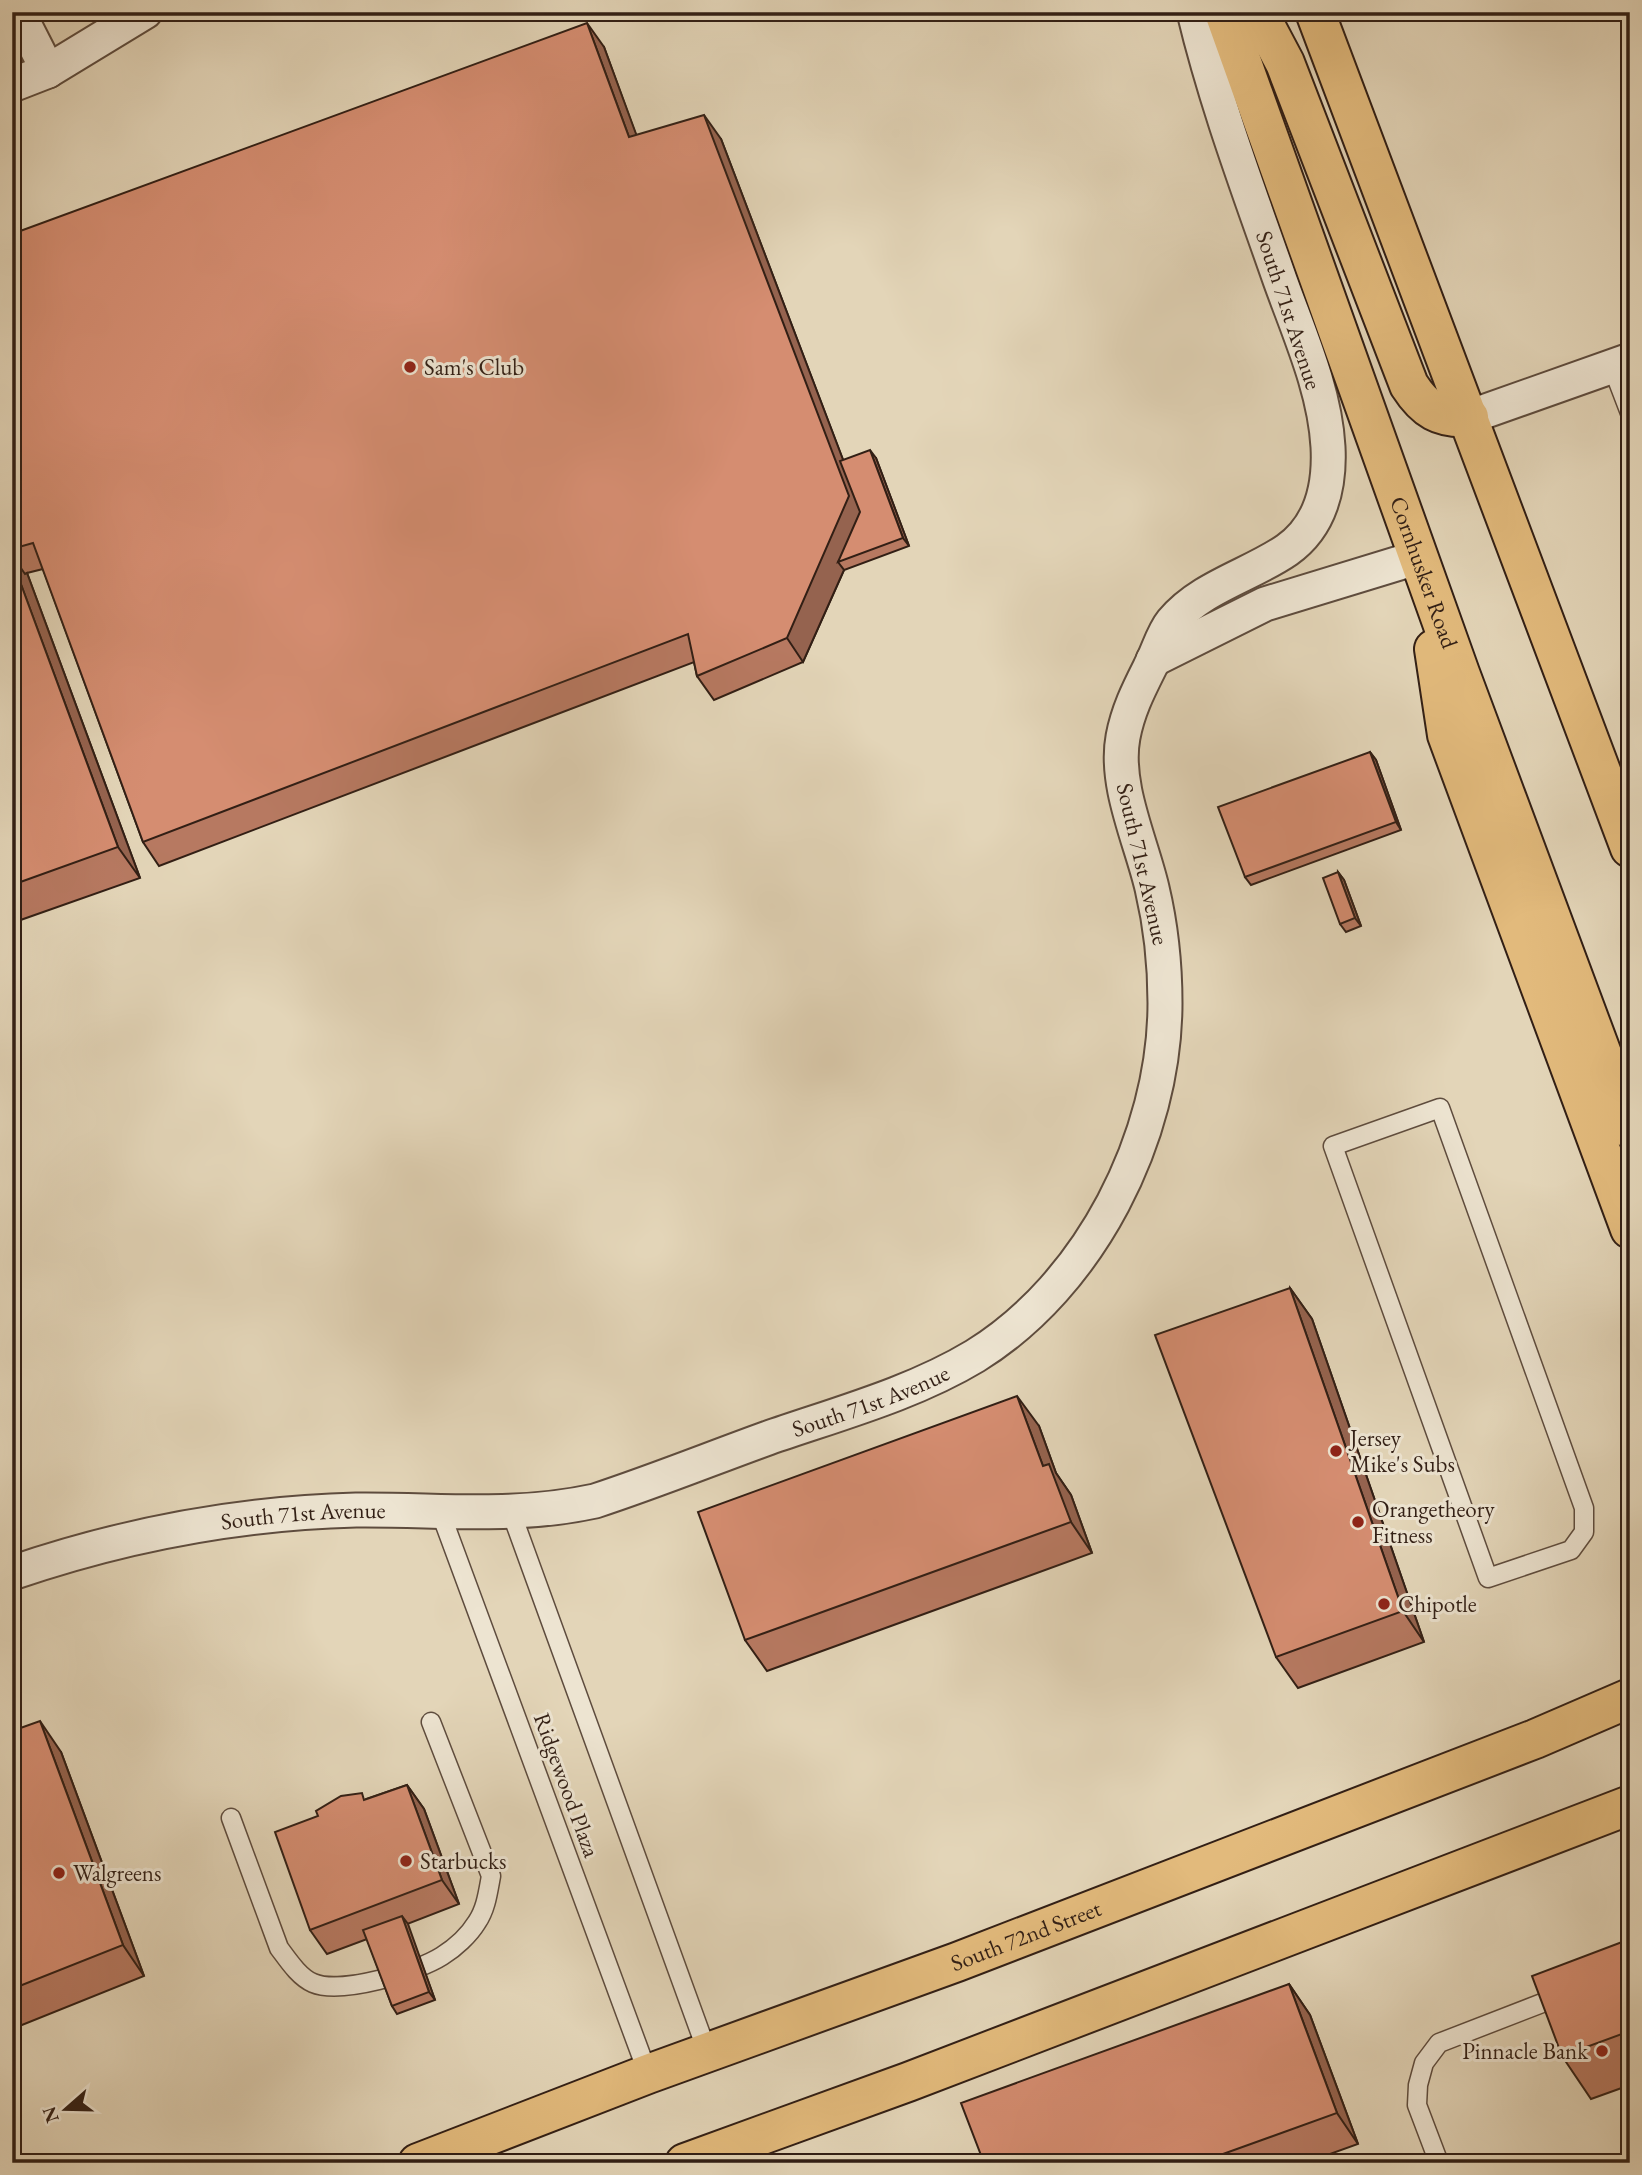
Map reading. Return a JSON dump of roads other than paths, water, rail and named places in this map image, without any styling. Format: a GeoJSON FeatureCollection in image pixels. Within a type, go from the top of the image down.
{"type":"FeatureCollection","features":[{"type":"Feature","properties":{"kind":"main road","name":"Cornhusker Road"},"geometry":{"type":"LineString","coordinates":[[1224,12],[1419,558],[1630,1129]]}},
{"type":"Feature","properties":{"kind":"main road"},"geometry":{"type":"LineString","coordinates":[[1258,12],[1285,63],[1409,385],[1419,401],[1433,412],[1451,418],[1469,417]]}},
{"type":"Feature","properties":{"kind":"main road"},"geometry":{"type":"LineString","coordinates":[[1315,12],[1630,848]]}},
{"type":"Feature","properties":{"kind":"main road"},"geometry":{"type":"LineString","coordinates":[[1419,558],[1447,736],[1630,1229]]}},
{"type":"Feature","properties":{"kind":"main road","name":"South 72nd Street"},"geometry":{"type":"LineString","coordinates":[[418,2163],[648,2074],[957,1962],[1510,1749],[1628,1698]]}},
{"type":"Feature","properties":{"kind":"main road"},"geometry":{"type":"LineString","coordinates":[[685,2163],[921,2078],[1630,1804]]}},
{"type":"Feature","properties":{"kind":"main road"},"geometry":{"type":"LineString","coordinates":[[1581,1823],[1630,1816]]}},
{"type":"Feature","properties":{"kind":"street"},"geometry":{"type":"LineString","coordinates":[[18,12],[48,71]]}},
{"type":"Feature","properties":{"kind":"street"},"geometry":{"type":"LineString","coordinates":[[12,85],[48,71],[145,12]]}},
{"type":"Feature","properties":{"kind":"street","name":"South 71st Avenue"},"geometry":{"type":"LineString","coordinates":[[12,1573],[75,1552],[258,1515],[358,1510],[441,1514],[510,1512],[553,1510],[595,1501],[866,1405],[942,1374],[1010,1331],[1063,1278],[1105,1217],[1131,1167],[1161,1058],[1166,1006],[1163,948],[1153,889],[1123,775],[1120,753],[1127,716],[1170,623],[1198,600],[1289,549],[1303,535],[1323,502],[1327,483],[1328,443],[1313,372],[1213,92],[1194,12]]}},
{"type":"Feature","properties":{"kind":"street"},"geometry":{"type":"LineString","coordinates":[[1469,417],[1621,363]]}},
{"type":"Feature","properties":{"kind":"street"},"geometry":{"type":"LineString","coordinates":[[1153,660],[1265,604],[1419,558]]}},
{"type":"Feature","properties":{"kind":"lane"},"geometry":{"type":"LineString","coordinates":[[1621,363],[1630,413]]}},
{"type":"Feature","properties":{"kind":"lane"},"geometry":{"type":"LineString","coordinates":[[1440,1108],[1584,1508],[1584,1532],[1572,1550],[1488,1578],[1333,1146],[1440,1108]]}},
{"type":"Feature","properties":{"kind":"lane","name":"Ridgewood Plaza"},"geometry":{"type":"LineString","coordinates":[[510,1512],[708,2054]]}},
{"type":"Feature","properties":{"kind":"lane","name":"Ridgewood Plaza"},"geometry":{"type":"LineString","coordinates":[[441,1514],[648,2074]]}},
{"type":"Feature","properties":{"kind":"lane"},"geometry":{"type":"LineString","coordinates":[[231,1818],[279,1948],[293,1967],[312,1983],[336,1987],[364,1985],[441,1957],[460,1942],[478,1922],[488,1897],[491,1876],[431,1722]]}},
{"type":"Feature","properties":{"kind":"lane"},"geometry":{"type":"LineString","coordinates":[[1439,2163],[1417,2105],[1418,2085],[1424,2063],[1439,2043],[1579,1989]]}},
{"type":"Feature","properties":{"kind":"place","name":"Sam's Club"},"geometry":{"type":"Point","coordinates":[410,367]}},
{"type":"Feature","properties":{"kind":"place","name":"Jersey Mike's Subs"},"geometry":{"type":"Point","coordinates":[1336,1451]}},
{"type":"Feature","properties":{"kind":"place","name":"Orangetheory Fitness"},"geometry":{"type":"Point","coordinates":[1358,1522]}},
{"type":"Feature","properties":{"kind":"place","name":"Chipotle"},"geometry":{"type":"Point","coordinates":[1384,1604]}},
{"type":"Feature","properties":{"kind":"place","name":"Starbucks"},"geometry":{"type":"Point","coordinates":[406,1861]}},
{"type":"Feature","properties":{"kind":"place","name":"Walgreens"},"geometry":{"type":"Point","coordinates":[59,1873]}},
{"type":"Feature","properties":{"kind":"place","name":"Pinnacle Bank"},"geometry":{"type":"Point","coordinates":[1602,2051]}}]}
